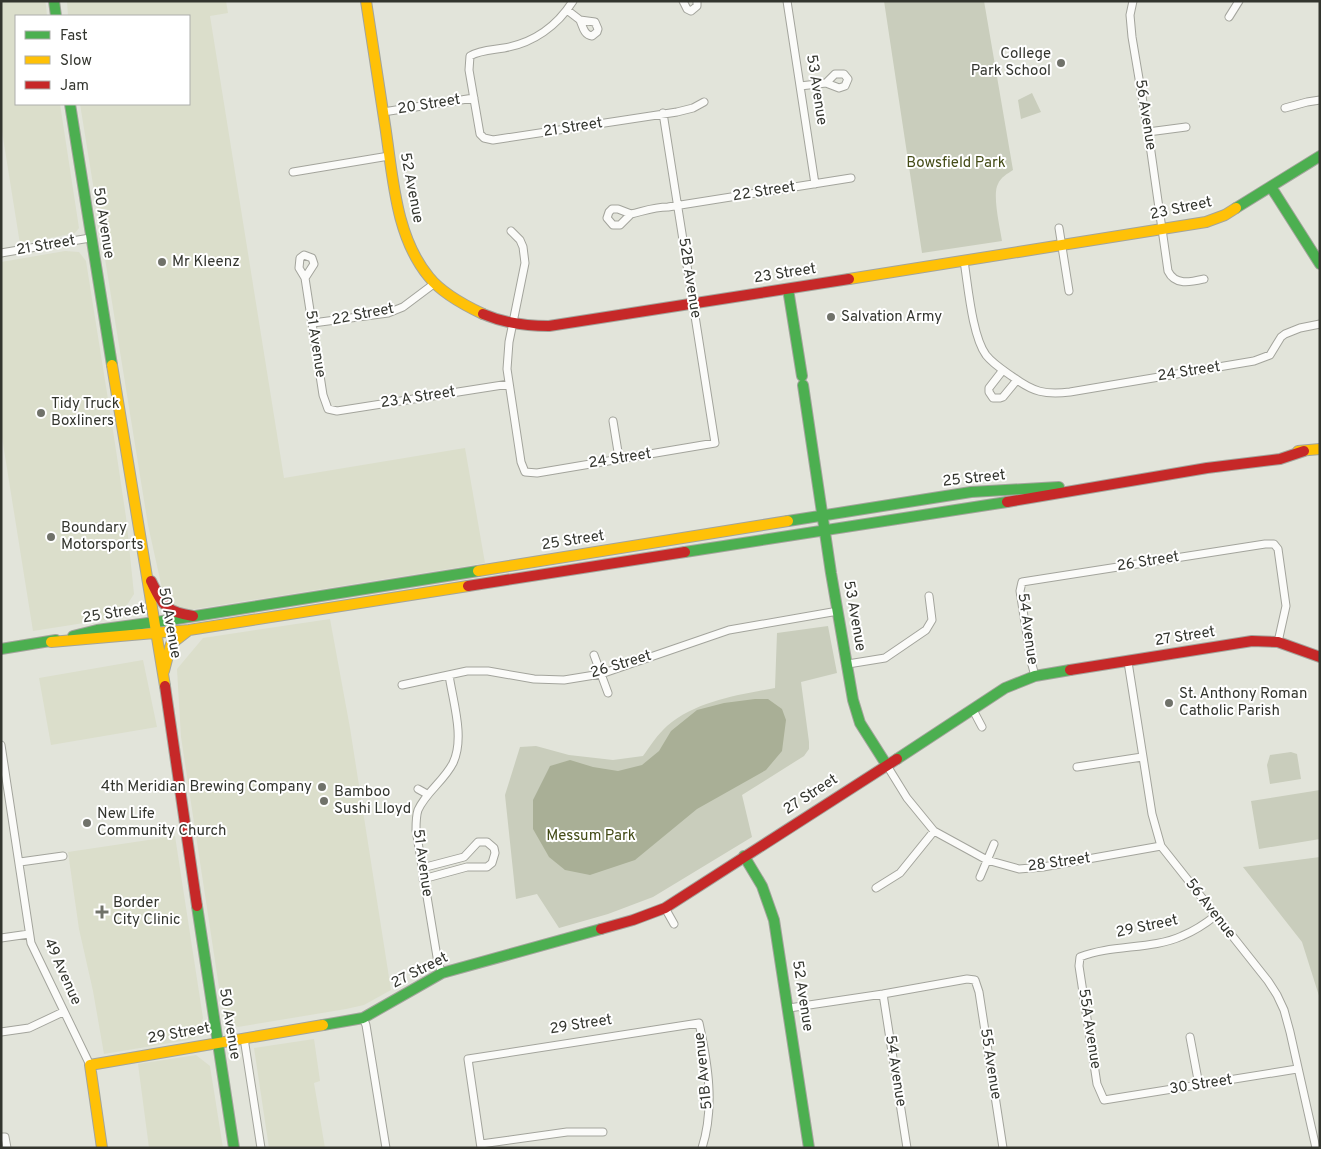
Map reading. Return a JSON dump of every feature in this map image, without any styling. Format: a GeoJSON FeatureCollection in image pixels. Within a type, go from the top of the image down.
{"type":"FeatureCollection","features":[{"type":"Feature","properties":{"kind":"main road"},"geometry":{"type":"LineString","coordinates":[[54,1],[56,15]]}},
{"type":"Feature","properties":{"kind":"main road","name":"52 Avenue"},"geometry":{"type":"LineString","coordinates":[[366,1],[389,156],[402,228],[415,256],[435,283],[472,310],[489,317],[513,323]]}},
{"type":"Feature","properties":{"kind":"main road","name":"50 Avenue"},"geometry":{"type":"LineString","coordinates":[[70,105],[90,238],[163,675],[216,1042],[234,1148]]}},
{"type":"Feature","properties":{"kind":"main road","name":"23 Street"},"geometry":{"type":"LineString","coordinates":[[513,323],[528,326],[557,325],[1206,222],[1216,219],[1320,156]]}},
{"type":"Feature","properties":{"kind":"main road"},"geometry":{"type":"LineString","coordinates":[[1271,187],[1320,264]]}},
{"type":"Feature","properties":{"kind":"main road","name":"53 Avenue"},"geometry":{"type":"LineString","coordinates":[[788,289],[822,516],[853,700],[860,723],[886,764]]}},
{"type":"Feature","properties":{"kind":"main road","name":"25 Street"},"geometry":{"type":"LineString","coordinates":[[1,650],[51,642],[189,630],[988,505],[1207,468],[1260,456],[1320,449]]}},
{"type":"Feature","properties":{"kind":"main road","name":"25 Street"},"geometry":{"type":"LineString","coordinates":[[51,642],[97,630],[971,492],[1102,485]]}},
{"type":"Feature","properties":{"kind":"main road"},"geometry":{"type":"LineString","coordinates":[[146,570],[164,608],[177,615],[193,616]]}},
{"type":"Feature","properties":{"kind":"main road"},"geometry":{"type":"LineString","coordinates":[[163,675],[172,644],[189,630]]}},
{"type":"Feature","properties":{"kind":"main road","name":"27 Street"},"geometry":{"type":"LineString","coordinates":[[363,1018],[442,973],[481,960],[633,920],[665,908],[1005,688],[1035,676],[1252,641],[1278,642],[1320,657]]}},
{"type":"Feature","properties":{"kind":"main road","name":"52 Avenue"},"geometry":{"type":"LineString","coordinates":[[744,856],[759,877],[767,893],[774,920],[809,1148]]}},
{"type":"Feature","properties":{"kind":"main road","name":"29 Street"},"geometry":{"type":"LineString","coordinates":[[90,1065],[363,1018]]}},
{"type":"Feature","properties":{"kind":"main road","name":"49 Avenue"},"geometry":{"type":"LineString","coordinates":[[90,1065],[102,1148]]}},
{"type":"Feature","properties":{"kind":"street"},"geometry":{"type":"LineString","coordinates":[[474,98],[469,70],[470,56],[476,52],[508,47],[532,39],[552,26],[573,1]]}},
{"type":"Feature","properties":{"kind":"street"},"geometry":{"type":"LineString","coordinates":[[683,1],[687,9],[691,10],[697,6],[697,1]]}},
{"type":"Feature","properties":{"kind":"street","name":"53 Avenue"},"geometry":{"type":"LineString","coordinates":[[787,1],[815,184]]}},
{"type":"Feature","properties":{"kind":"street","name":"56 Avenue"},"geometry":{"type":"LineString","coordinates":[[1133,1],[1130,24],[1148,132],[1166,264],[1169,275],[1176,281],[1204,279]]}},
{"type":"Feature","properties":{"kind":"street"},"geometry":{"type":"LineString","coordinates":[[1229,18],[1239,1]]}},
{"type":"Feature","properties":{"kind":"street"},"geometry":{"type":"LineString","coordinates":[[567,10],[580,20]]}},
{"type":"Feature","properties":{"kind":"street"},"geometry":{"type":"LineString","coordinates":[[800,86],[826,83]]}},
{"type":"Feature","properties":{"kind":"street","name":"20 Street"},"geometry":{"type":"LineString","coordinates":[[383,112],[474,98]]}},
{"type":"Feature","properties":{"kind":"street","name":"21 Street"},"geometry":{"type":"LineString","coordinates":[[474,98],[480,134],[484,138],[493,140],[663,114],[693,108],[704,102]]}},
{"type":"Feature","properties":{"kind":"street"},"geometry":{"type":"LineString","coordinates":[[1285,108],[1320,100]]}},
{"type":"Feature","properties":{"kind":"street","name":"52B Avenue"},"geometry":{"type":"LineString","coordinates":[[663,114],[715,443]]}},
{"type":"Feature","properties":{"kind":"street"},"geometry":{"type":"LineString","coordinates":[[1148,132],[1186,127]]}},
{"type":"Feature","properties":{"kind":"street"},"geometry":{"type":"LineString","coordinates":[[293,172],[389,156]]}},
{"type":"Feature","properties":{"kind":"street","name":"22 Street"},"geometry":{"type":"LineString","coordinates":[[634,213],[645,214],[661,211],[665,208],[851,178]]}},
{"type":"Feature","properties":{"kind":"street"},"geometry":{"type":"LineString","coordinates":[[1059,228],[1069,291]]}},
{"type":"Feature","properties":{"kind":"street"},"geometry":{"type":"LineString","coordinates":[[509,384],[507,355],[525,263],[524,247],[520,240],[511,232]]}},
{"type":"Feature","properties":{"kind":"street","name":"21 Street"},"geometry":{"type":"LineString","coordinates":[[1,254],[90,238]]}},
{"type":"Feature","properties":{"kind":"street"},"geometry":{"type":"LineString","coordinates":[[964,261],[978,339],[986,355],[1017,380],[1003,396],[993,398],[989,388],[1003,370]]}},
{"type":"Feature","properties":{"kind":"street","name":"51 Avenue"},"geometry":{"type":"LineString","coordinates":[[305,278],[323,394],[328,409]]}},
{"type":"Feature","properties":{"kind":"street","name":"22 Street"},"geometry":{"type":"LineString","coordinates":[[313,323],[388,313],[403,307],[435,283]]}},
{"type":"Feature","properties":{"kind":"street","name":"24 Street"},"geometry":{"type":"LineString","coordinates":[[1017,380],[1033,390],[1044,393],[1070,392],[1254,361],[1270,355],[1281,337],[1285,334],[1300,328],[1320,324]]}},
{"type":"Feature","properties":{"kind":"street","name":"24 Street"},"geometry":{"type":"LineString","coordinates":[[509,384],[520,462],[525,472],[537,473],[715,443]]}},
{"type":"Feature","properties":{"kind":"street","name":"23 A Street"},"geometry":{"type":"LineString","coordinates":[[328,409],[337,411],[509,384]]}},
{"type":"Feature","properties":{"kind":"street"},"geometry":{"type":"LineString","coordinates":[[613,421],[619,458]]}},
{"type":"Feature","properties":{"kind":"street","name":"26 Street"},"geometry":{"type":"LineString","coordinates":[[1022,582],[1274,544],[1278,549],[1286,606],[1278,642]]}},
{"type":"Feature","properties":{"kind":"street","name":"54 Avenue"},"geometry":{"type":"LineString","coordinates":[[1022,582],[1020,591],[1030,661],[1035,676]]}},
{"type":"Feature","properties":{"kind":"street"},"geometry":{"type":"LineString","coordinates":[[848,664],[885,658],[926,630],[932,620],[929,596]]}},
{"type":"Feature","properties":{"kind":"street","name":"26 Street"},"geometry":{"type":"LineString","coordinates":[[402,685],[467,671],[488,671],[550,681],[601,674],[729,630],[838,611]]}},
{"type":"Feature","properties":{"kind":"street"},"geometry":{"type":"LineString","coordinates":[[594,655],[608,693]]}},
{"type":"Feature","properties":{"kind":"street","name":"56 Avenue"},"geometry":{"type":"LineString","coordinates":[[1128,662],[1152,814],[1161,846],[1277,995],[1290,1032],[1316,1148]]}},
{"type":"Feature","properties":{"kind":"street","name":"51 Avenue"},"geometry":{"type":"LineString","coordinates":[[442,973],[438,966],[416,830],[417,812],[427,794],[453,763],[458,726],[449,675]]}},
{"type":"Feature","properties":{"kind":"street"},"geometry":{"type":"LineString","coordinates":[[973,710],[982,727]]}},
{"type":"Feature","properties":{"kind":"street","name":"49 Avenue"},"geometry":{"type":"LineString","coordinates":[[1,745],[31,943],[62,1012],[90,1065]]}},
{"type":"Feature","properties":{"kind":"street"},"geometry":{"type":"LineString","coordinates":[[1077,767],[1142,756]]}},
{"type":"Feature","properties":{"kind":"street","name":"53 Avenue"},"geometry":{"type":"LineString","coordinates":[[886,764],[907,798],[934,831]]}},
{"type":"Feature","properties":{"kind":"street"},"geometry":{"type":"LineString","coordinates":[[418,789],[427,794]]}},
{"type":"Feature","properties":{"kind":"street"},"geometry":{"type":"LineString","coordinates":[[876,888],[900,873],[934,831]]}},
{"type":"Feature","properties":{"kind":"street","name":"28 Street"},"geometry":{"type":"LineString","coordinates":[[934,831],[987,860],[1019,868],[1043,867],[1161,846]]}},
{"type":"Feature","properties":{"kind":"street"},"geometry":{"type":"LineString","coordinates":[[422,868],[464,857],[478,842],[487,842],[494,848],[492,864],[487,868],[467,867],[423,879]]}},
{"type":"Feature","properties":{"kind":"street"},"geometry":{"type":"LineString","coordinates":[[980,877],[994,844]]}},
{"type":"Feature","properties":{"kind":"street"},"geometry":{"type":"LineString","coordinates":[[20,862],[63,856]]}},
{"type":"Feature","properties":{"kind":"street"},"geometry":{"type":"LineString","coordinates":[[464,857],[467,867]]}},
{"type":"Feature","properties":{"kind":"street"},"geometry":{"type":"LineString","coordinates":[[443,864],[446,874]]}},
{"type":"Feature","properties":{"kind":"street"},"geometry":{"type":"LineString","coordinates":[[665,908],[674,924]]}},
{"type":"Feature","properties":{"kind":"street","name":"29 Street"},"geometry":{"type":"LineString","coordinates":[[1080,957],[1092,952],[1181,937],[1215,916]]}},
{"type":"Feature","properties":{"kind":"street"},"geometry":{"type":"LineString","coordinates":[[1,938],[29,934]]}},
{"type":"Feature","properties":{"kind":"street","name":"55A Avenue"},"geometry":{"type":"LineString","coordinates":[[1080,957],[1079,966],[1097,1084],[1104,1100]]}},
{"type":"Feature","properties":{"kind":"street","name":"55 Avenue"},"geometry":{"type":"LineString","coordinates":[[883,994],[967,979],[975,980],[979,992],[1003,1148]]}},
{"type":"Feature","properties":{"kind":"street"},"geometry":{"type":"LineString","coordinates":[[789,1008],[883,994]]}},
{"type":"Feature","properties":{"kind":"street","name":"54 Avenue"},"geometry":{"type":"LineString","coordinates":[[883,994],[907,1148]]}},
{"type":"Feature","properties":{"kind":"street"},"geometry":{"type":"LineString","coordinates":[[1,1032],[29,1028],[62,1012]]}},
{"type":"Feature","properties":{"kind":"street"},"geometry":{"type":"LineString","coordinates":[[363,1018],[366,1025],[386,1148]]}},
{"type":"Feature","properties":{"kind":"street","name":"29 Street"},"geometry":{"type":"LineString","coordinates":[[481,1146],[468,1060],[699,1023]]}},
{"type":"Feature","properties":{"kind":"street","name":"51B Avenue"},"geometry":{"type":"LineString","coordinates":[[699,1023],[704,1046],[709,1094],[709,1116],[702,1148]]}},
{"type":"Feature","properties":{"kind":"street"},"geometry":{"type":"LineString","coordinates":[[1190,1037],[1199,1085]]}},
{"type":"Feature","properties":{"kind":"street","name":"50 Avenue"},"geometry":{"type":"LineString","coordinates":[[244,1038],[261,1148]]}},
{"type":"Feature","properties":{"kind":"street","name":"30 Street"},"geometry":{"type":"LineString","coordinates":[[1104,1100],[1298,1069]]}},
{"type":"Feature","properties":{"kind":"street"},"geometry":{"type":"LineString","coordinates":[[481,1146],[567,1132],[603,1132]]}},
{"type":"Feature","properties":{"kind":"street"},"geometry":{"type":"LineString","coordinates":[[3,1137],[7,1148]]}},
{"type":"Feature","properties":{"kind":"shaded area"},"geometry":{"type":"Polygon","coordinates":[[[1,1],[45,1],[47,15],[15,15],[15,105],[60,105],[79,228],[75,233],[20,244],[1,125],[1,1]]]}},
{"type":"Feature","properties":{"kind":"shaded area"},"geometry":{"type":"Polygon","coordinates":[[[67,1],[226,1],[228,13],[210,16],[284,478],[465,448],[485,563],[184,611],[171,607],[163,593],[148,525],[80,105],[190,105],[190,15],[68,15],[67,1]]]}},
{"type":"Feature","properties":{"kind":"shaded area"},"geometry":{"type":"Polygon","coordinates":[[[65,251],[79,252],[86,261],[126,517],[134,594],[125,608],[103,620],[33,631],[1,431],[1,262],[65,251]]]}},
{"type":"Feature","properties":{"kind":"shaded area"},"geometry":{"type":"Polygon","coordinates":[[[330,619],[350,728],[391,990],[364,1005],[238,1027],[224,1020],[181,737],[177,669],[203,638],[330,619]]]}},
{"type":"Feature","properties":{"kind":"shaded area"},"geometry":{"type":"Polygon","coordinates":[[[143,660],[157,727],[51,745],[39,678],[143,660]]]}},
{"type":"Feature","properties":{"kind":"shaded area"},"geometry":{"type":"Polygon","coordinates":[[[768,699],[782,709],[786,720],[782,751],[766,770],[697,809],[635,860],[590,875],[565,870],[549,857],[533,829],[533,800],[550,766],[570,760],[593,767],[618,771],[642,765],[659,751],[671,731],[697,710],[724,703],[768,699]]]}},
{"type":"Feature","properties":{"kind":"shaded area"},"geometry":{"type":"Polygon","coordinates":[[[175,836],[203,1018],[196,1037],[188,1040],[104,1054],[93,991],[79,929],[68,852],[175,836]]]}},
{"type":"Feature","properties":{"kind":"shaded area"},"geometry":{"type":"Polygon","coordinates":[[[314,1039],[320,1081],[314,1083],[325,1148],[269,1148],[254,1048],[314,1039]]]}},
{"type":"Feature","properties":{"kind":"shaded area"},"geometry":{"type":"Polygon","coordinates":[[[196,1055],[210,1066],[223,1148],[149,1148],[138,1064],[196,1055]]]}},
{"type":"Feature","properties":{"kind":"green space","name":"Bowsfield Park"},"geometry":{"type":"Polygon","coordinates":[[[884,1],[984,1],[1013,170],[1001,179],[996,189],[997,211],[1002,241],[922,253],[884,1]]]}},
{"type":"Feature","properties":{"kind":"green space"},"geometry":{"type":"Polygon","coordinates":[[[1032,93],[1041,112],[1021,119],[1018,100],[1032,93]]]}},
{"type":"Feature","properties":{"kind":"green space","name":"Messum Park"},"geometry":{"type":"Polygon","coordinates":[[[828,626],[837,673],[801,682],[809,742],[809,749],[804,756],[742,795],[752,837],[653,897],[608,914],[559,928],[537,894],[516,899],[505,795],[520,747],[536,746],[569,755],[613,760],[643,756],[657,736],[667,726],[691,710],[718,700],[775,688],[777,633],[828,626]]]}},
{"type":"Feature","properties":{"kind":"green space"},"geometry":{"type":"Polygon","coordinates":[[[1291,752],[1297,754],[1301,779],[1270,784],[1267,765],[1270,755],[1291,752]]]}},
{"type":"Feature","properties":{"kind":"green space"},"geometry":{"type":"Polygon","coordinates":[[[1320,790],[1320,839],[1259,849],[1251,801],[1320,790]]]}},
{"type":"Feature","properties":{"kind":"green space"},"geometry":{"type":"Polygon","coordinates":[[[1320,857],[1320,999],[1302,942],[1243,867],[1320,857]]]}},
{"type":"Feature","properties":{"kind":"traffic: fast"},"geometry":{"type":"LineString","coordinates":[[54,1],[56,15]]}},
{"type":"Feature","properties":{"kind":"traffic: fast"},"geometry":{"type":"LineString","coordinates":[[70,105],[112,365]]}},
{"type":"Feature","properties":{"kind":"traffic: fast"},"geometry":{"type":"LineString","coordinates":[[1236,208],[1320,156]]}},
{"type":"Feature","properties":{"kind":"traffic: fast"},"geometry":{"type":"LineString","coordinates":[[1271,187],[1320,264]]}},
{"type":"Feature","properties":{"kind":"traffic: fast"},"geometry":{"type":"LineString","coordinates":[[788,289],[802,376]]}},
{"type":"Feature","properties":{"kind":"traffic: fast"},"geometry":{"type":"LineString","coordinates":[[803,385],[831,573],[853,700],[860,723],[886,764]]}},
{"type":"Feature","properties":{"kind":"traffic: fast"},"geometry":{"type":"LineString","coordinates":[[788,521],[971,492],[1059,487]]}},
{"type":"Feature","properties":{"kind":"traffic: fast"},"geometry":{"type":"LineString","coordinates":[[685,552],[1007,502]]}},
{"type":"Feature","properties":{"kind":"traffic: fast"},"geometry":{"type":"LineString","coordinates":[[73,636],[97,630],[478,571]]}},
{"type":"Feature","properties":{"kind":"traffic: fast"},"geometry":{"type":"LineString","coordinates":[[1,649],[56,640]]}},
{"type":"Feature","properties":{"kind":"traffic: fast"},"geometry":{"type":"LineString","coordinates":[[897,759],[1005,688],[1035,676],[1070,670]]}},
{"type":"Feature","properties":{"kind":"traffic: fast"},"geometry":{"type":"LineString","coordinates":[[744,856],[762,886],[774,920],[809,1148]]}},
{"type":"Feature","properties":{"kind":"traffic: fast"},"geometry":{"type":"LineString","coordinates":[[197,906],[234,1148]]}},
{"type":"Feature","properties":{"kind":"traffic: fast"},"geometry":{"type":"LineString","coordinates":[[323,1025],[363,1018],[442,973],[601,929]]}},
{"type":"Feature","properties":{"kind":"traffic: slow"},"geometry":{"type":"LineString","coordinates":[[366,1],[393,185],[402,224],[409,243],[418,261],[434,283],[454,298],[483,314]]}},
{"type":"Feature","properties":{"kind":"traffic: slow"},"geometry":{"type":"LineString","coordinates":[[849,279],[1206,222],[1225,215],[1236,208]]}},
{"type":"Feature","properties":{"kind":"traffic: slow"},"geometry":{"type":"LineString","coordinates":[[112,365],[165,686]]}},
{"type":"Feature","properties":{"kind":"traffic: slow"},"geometry":{"type":"LineString","coordinates":[[1298,451],[1320,449]]}},
{"type":"Feature","properties":{"kind":"traffic: slow"},"geometry":{"type":"LineString","coordinates":[[478,571],[788,521]]}},
{"type":"Feature","properties":{"kind":"traffic: slow"},"geometry":{"type":"LineString","coordinates":[[51,642],[189,630],[468,586]]}},
{"type":"Feature","properties":{"kind":"traffic: slow"},"geometry":{"type":"LineString","coordinates":[[164,671],[171,644],[189,630]]}},
{"type":"Feature","properties":{"kind":"traffic: slow"},"geometry":{"type":"LineString","coordinates":[[102,1148],[90,1065],[323,1025]]}},
{"type":"Feature","properties":{"kind":"traffic: jam"},"geometry":{"type":"LineString","coordinates":[[483,314],[515,323],[549,326],[849,279]]}},
{"type":"Feature","properties":{"kind":"traffic: jam"},"geometry":{"type":"LineString","coordinates":[[1007,502],[1207,468],[1280,459],[1304,451]]}},
{"type":"Feature","properties":{"kind":"traffic: jam"},"geometry":{"type":"LineString","coordinates":[[468,586],[685,552]]}},
{"type":"Feature","properties":{"kind":"traffic: jam"},"geometry":{"type":"LineString","coordinates":[[151,581],[166,606],[176,612],[193,616]]}},
{"type":"Feature","properties":{"kind":"traffic: jam"},"geometry":{"type":"LineString","coordinates":[[1070,670],[1252,641],[1278,642],[1320,657]]}},
{"type":"Feature","properties":{"kind":"traffic: jam"},"geometry":{"type":"LineString","coordinates":[[165,686],[197,906]]}},
{"type":"Feature","properties":{"kind":"traffic: jam"},"geometry":{"type":"LineString","coordinates":[[601,929],[665,908],[897,759]]}},
{"type":"Feature","properties":{"kind":"place","name":"College Park School"},"geometry":{"type":"Point","coordinates":[1061,63]}},
{"type":"Feature","properties":{"kind":"place","name":"Mr Kleenz"},"geometry":{"type":"Point","coordinates":[162,262]}},
{"type":"Feature","properties":{"kind":"place","name":"Salvation Army"},"geometry":{"type":"Point","coordinates":[831,317]}},
{"type":"Feature","properties":{"kind":"place","name":"Tidy Truck Boxliners"},"geometry":{"type":"Point","coordinates":[41,413]}},
{"type":"Feature","properties":{"kind":"place","name":"Boundary Motorsports"},"geometry":{"type":"Point","coordinates":[51,537]}},
{"type":"Feature","properties":{"kind":"place","name":"St. Anthony Roman Catholic Parish"},"geometry":{"type":"Point","coordinates":[1169,703]}},
{"type":"Feature","properties":{"kind":"place","name":"4th Meridian Brewing Company"},"geometry":{"type":"Point","coordinates":[322,787]}},
{"type":"Feature","properties":{"kind":"place","name":"Bamboo Sushi Lloyd"},"geometry":{"type":"Point","coordinates":[324,801]}},
{"type":"Feature","properties":{"kind":"place","name":"New Life Community Church"},"geometry":{"type":"Point","coordinates":[87,823]}},
{"type":"Feature","properties":{"kind":"place","name":"Border City Clinic"},"geometry":{"type":"Point","coordinates":[102,912]}}]}
